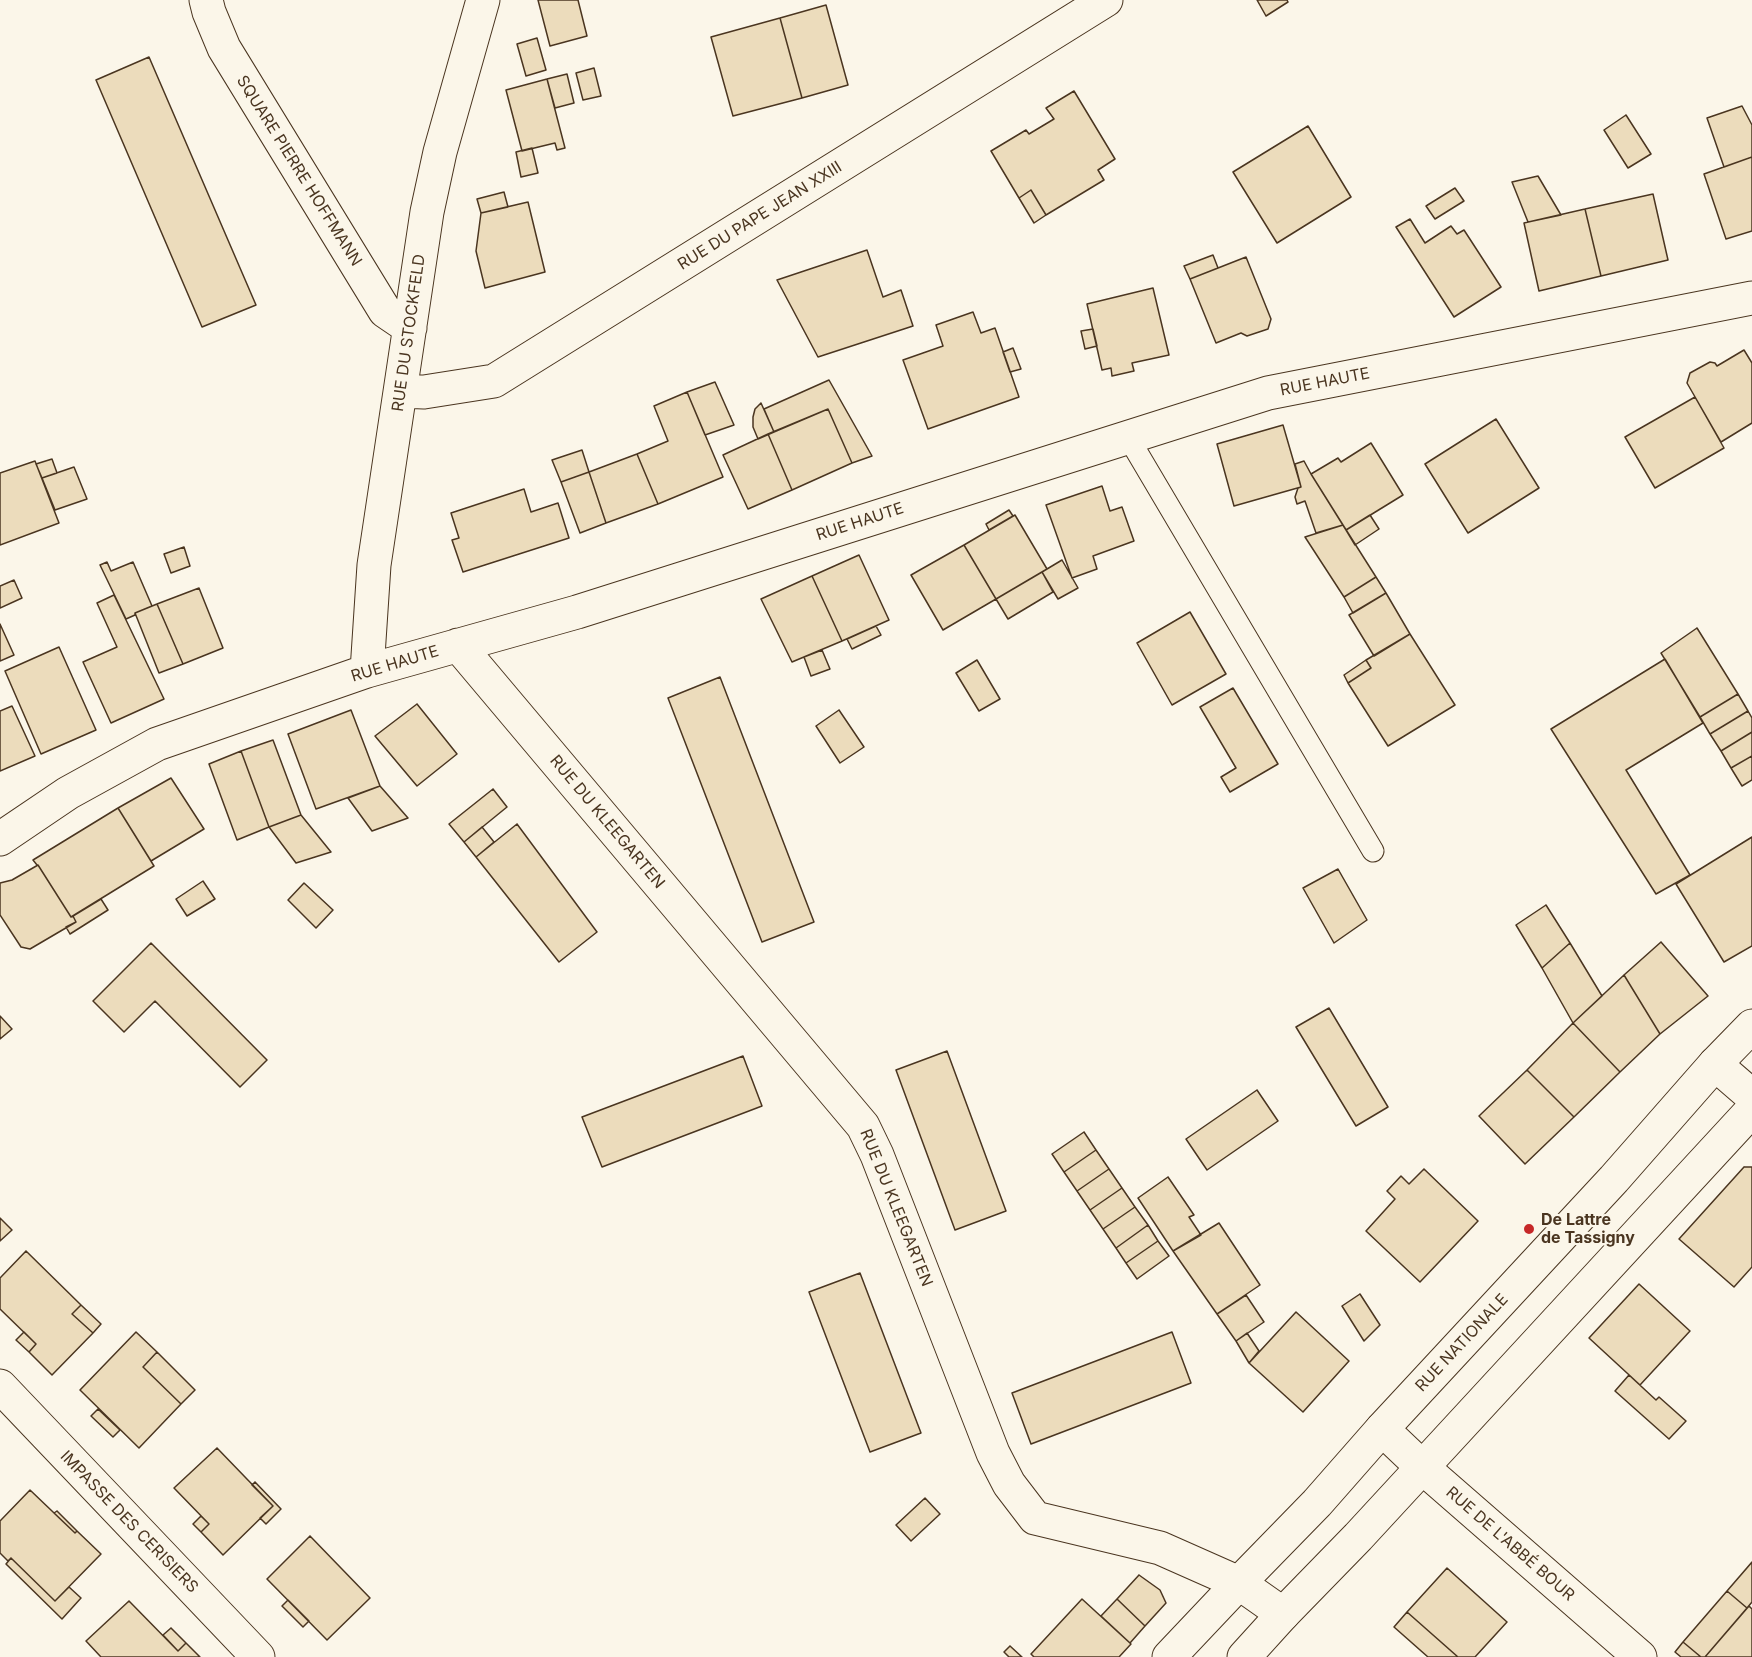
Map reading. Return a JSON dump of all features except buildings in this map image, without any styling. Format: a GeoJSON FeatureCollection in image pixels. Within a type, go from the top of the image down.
{"type":"FeatureCollection","features":[{"type":"Feature","properties":{"kind":"street","name":"SQUARE PIERRE HOFFMANN"},"geometry":{"type":"LineString","coordinates":[[206,0],[224,48],[385,311],[410,328]]}},
{"type":"Feature","properties":{"kind":"street","name":"RUE DU STOCKFELD"},"geometry":{"type":"LineString","coordinates":[[367,671],[374,565],[427,212],[440,152],[483,0]]}},
{"type":"Feature","properties":{"kind":"street","name":"RUE DU PAPE JEAN XXIII"},"geometry":{"type":"LineString","coordinates":[[401,391],[424,392],[494,381],[1106,0]]}},
{"type":"Feature","properties":{"kind":"street","name":"RUE HAUTE"},"geometry":{"type":"LineString","coordinates":[[0,839],[68,793],[157,744],[367,671],[577,612],[1268,393],[1752,298]]}},
{"type":"Feature","properties":{"kind":"street","name":"RUE DU KLEEGARTEN"},"geometry":{"type":"LineString","coordinates":[[458,645],[863,1125],[877,1155],[993,1453],[1009,1484],[1035,1518],[1160,1548],[1239,1583],[1283,1614]]}},
{"type":"Feature","properties":{"kind":"street","name":"RUE NATIONALE"},"geometry":{"type":"LineString","coordinates":[[1178,1654],[1239,1583],[1317,1503],[1382,1429],[1614,1179],[1715,1064],[1752,1026]]}},
{"type":"Feature","properties":{"kind":"street"},"geometry":{"type":"LineString","coordinates":[[1715,1064],[1752,1096]]}},
{"type":"Feature","properties":{"kind":"street"},"geometry":{"type":"LineString","coordinates":[[1244,1657],[1358,1537],[1752,1110]]}},
{"type":"Feature","properties":{"kind":"street","name":"IMPASSE DES CERISIERS"},"geometry":{"type":"LineString","coordinates":[[0,1386],[258,1657]]}},
{"type":"Feature","properties":{"kind":"street","name":"RUE DE L'ABBÉ BOUR"},"geometry":{"type":"LineString","coordinates":[[1382,1429],[1422,1467],[1640,1657]]}},
{"type":"Feature","properties":{"kind":"lane"},"geometry":{"type":"LineString","coordinates":[[1128,437],[1373,851]]}},
{"type":"Feature","properties":{"kind":"place","name":"De Lattre de Tassigny"},"geometry":{"type":"Point","coordinates":[1529,1229]}}]}
